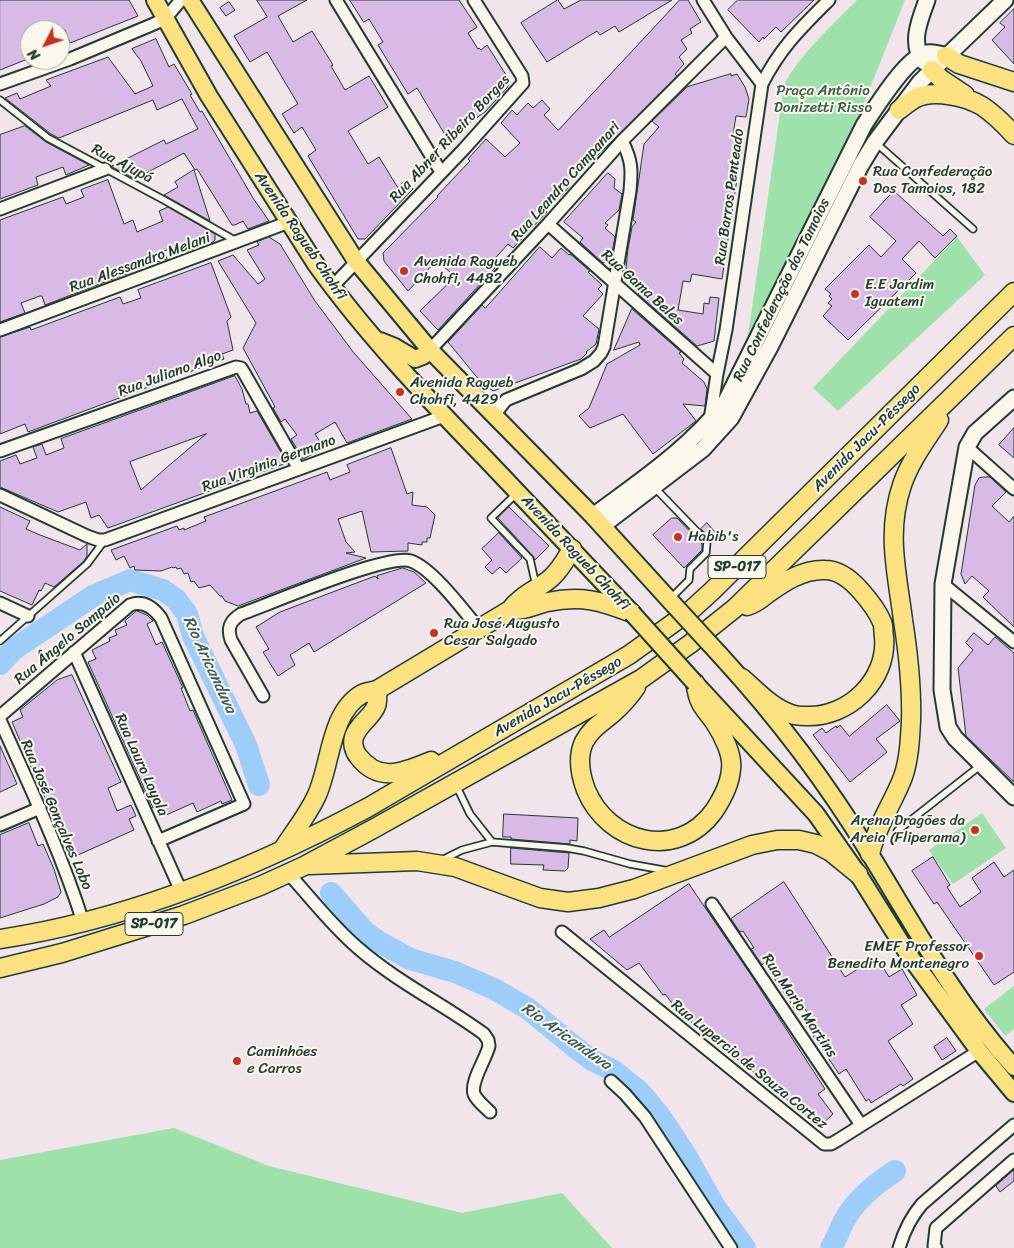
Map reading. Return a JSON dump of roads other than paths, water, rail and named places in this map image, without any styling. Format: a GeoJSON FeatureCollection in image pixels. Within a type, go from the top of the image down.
{"type":"FeatureCollection","features":[{"type":"Feature","properties":{"kind":"highway"},"geometry":{"type":"LineString","coordinates":[[946,56],[959,64],[1014,82]]}},
{"type":"Feature","properties":{"kind":"highway"},"geometry":{"type":"LineString","coordinates":[[932,70],[941,79],[981,106],[1014,135]]}},
{"type":"Feature","properties":{"kind":"highway"},"geometry":{"type":"LineString","coordinates":[[898,110],[916,98],[934,94],[954,95],[981,106]]}},
{"type":"Feature","properties":{"kind":"highway"},"geometry":{"type":"LineString","coordinates":[[982,324],[1014,276]]}},
{"type":"Feature","properties":{"kind":"highway","name":"Avenida Jacu-Pêssego"},"geometry":{"type":"LineString","coordinates":[[0,939],[83,922],[181,891],[233,872],[282,850],[331,827],[452,759],[629,655],[690,611],[1014,292]]}},
{"type":"Feature","properties":{"kind":"highway","name":"Avenida Jacu-Pêssego"},"geometry":{"type":"LineString","coordinates":[[0,968],[62,953],[184,914],[260,886],[304,866],[641,679],[690,644],[734,608],[1014,336]]}},
{"type":"Feature","properties":{"kind":"highway"},"geometry":{"type":"LineString","coordinates":[[870,854],[874,838],[903,776],[909,752],[911,720],[903,620],[892,542],[895,511],[902,484],[915,457],[956,394]]}},
{"type":"Feature","properties":{"kind":"highway"},"geometry":{"type":"LineString","coordinates":[[282,850],[317,796],[329,751],[343,713],[353,701],[363,694],[377,690],[510,610],[517,601],[550,578],[562,566],[572,549]]}},
{"type":"Feature","properties":{"kind":"highway"},"geometry":{"type":"LineString","coordinates":[[734,608],[750,606],[783,582],[806,572],[826,569],[845,576],[874,606],[882,623],[885,646],[881,667],[870,685],[856,699],[840,710],[816,716],[790,714],[773,705],[742,678]]}},
{"type":"Feature","properties":{"kind":"highway"},"geometry":{"type":"LineString","coordinates":[[510,610],[522,610],[542,603],[574,598],[602,602],[632,613]]}},
{"type":"Feature","properties":{"kind":"highway"},"geometry":{"type":"LineString","coordinates":[[641,679],[631,695],[614,712],[591,730],[584,743],[580,759],[581,777],[590,798],[604,818],[621,832],[641,839],[660,841],[680,838],[697,829],[709,818],[720,802],[731,770],[731,760],[726,745],[716,724],[700,702],[695,683]]}},
{"type":"Feature","properties":{"kind":"highway"},"geometry":{"type":"LineString","coordinates":[[377,690],[376,707],[358,726],[352,740],[356,752],[363,762],[374,770],[388,775],[406,771],[436,759],[452,759]]}},
{"type":"Feature","properties":{"kind":"highway"},"geometry":{"type":"LineString","coordinates":[[304,866],[417,861],[455,867],[540,898],[568,902],[599,898],[634,889],[752,845],[777,840],[799,840],[816,844],[831,852],[858,874]]}},
{"type":"Feature","properties":{"kind":"main road","name":"Avenida Ragueb Chohfi"},"geometry":{"type":"LineString","coordinates":[[155,0],[209,96],[332,286],[376,340],[444,416],[632,613],[816,814],[858,874],[908,954],[979,1051],[1014,1093]]}},
{"type":"Feature","properties":{"kind":"main road"},"geometry":{"type":"LineString","coordinates":[[190,0],[356,261],[430,350],[597,521],[742,678],[826,786],[870,854],[919,936],[974,1018],[1014,1067]]}},
{"type":"Feature","properties":{"kind":"main road"},"geometry":{"type":"LineString","coordinates":[[927,0],[917,34],[916,46],[918,56],[932,70]]}},
{"type":"Feature","properties":{"kind":"main road","name":"Rua Confederação dos Tamoios"},"geometry":{"type":"LineString","coordinates":[[597,521],[654,487],[703,449],[731,418],[770,347],[861,164],[875,142],[898,110],[932,70],[1005,0]]}},
{"type":"Feature","properties":{"kind":"main road"},"geometry":{"type":"LineString","coordinates":[[918,56],[926,53],[946,56]]}},
{"type":"Feature","properties":{"kind":"main road","name":"Rua Confederação dos Tamoios"},"geometry":{"type":"LineString","coordinates":[[597,521],[710,421],[726,401],[864,124],[903,71],[918,56]]}},
{"type":"Feature","properties":{"kind":"main road"},"geometry":{"type":"LineString","coordinates":[[376,340],[395,347],[415,359],[423,356],[430,350]]}},
{"type":"Feature","properties":{"kind":"main road"},"geometry":{"type":"LineString","coordinates":[[1014,398],[975,433],[967,446],[943,584],[942,690],[948,727],[955,738],[1014,797]]}},
{"type":"Feature","properties":{"kind":"street"},"geometry":{"type":"LineString","coordinates":[[0,84],[165,19],[181,0]]}},
{"type":"Feature","properties":{"kind":"street"},"geometry":{"type":"LineString","coordinates":[[336,0],[441,172]]}},
{"type":"Feature","properties":{"kind":"street","name":"Rua Abner Ribeiro Borges"},"geometry":{"type":"LineString","coordinates":[[332,286],[524,83],[522,76],[474,0]]}},
{"type":"Feature","properties":{"kind":"street"},"geometry":{"type":"LineString","coordinates":[[702,0],[762,84]]}},
{"type":"Feature","properties":{"kind":"street","name":"Rua Barros Penteado"},"geometry":{"type":"LineString","coordinates":[[710,421],[726,330],[762,84],[773,62],[785,46],[829,0]]}},
{"type":"Feature","properties":{"kind":"street","name":"Rua Leandro Campanari"},"geometry":{"type":"LineString","coordinates":[[430,350],[548,224],[622,141],[726,36]]}},
{"type":"Feature","properties":{"kind":"street"},"geometry":{"type":"LineString","coordinates":[[494,415],[506,400],[581,369],[598,357],[604,347],[616,285],[632,170],[629,155],[622,141]]}},
{"type":"Feature","properties":{"kind":"street"},"geometry":{"type":"LineString","coordinates":[[0,209],[105,169]]}},
{"type":"Feature","properties":{"kind":"street","name":"Rua Alessandro Melani"},"geometry":{"type":"LineString","coordinates":[[0,330],[289,222]]}},
{"type":"Feature","properties":{"kind":"street","name":"Rua Gama Beles"},"geometry":{"type":"LineString","coordinates":[[548,224],[717,374]]}},
{"type":"Feature","properties":{"kind":"street","name":"Rua Juliano Algo"},"geometry":{"type":"LineString","coordinates":[[0,451],[236,367],[244,371],[299,469]]}},
{"type":"Feature","properties":{"kind":"street","name":"Rua Virginia Germano"},"geometry":{"type":"LineString","coordinates":[[105,540],[444,416]]}},
{"type":"Feature","properties":{"kind":"street"},"geometry":{"type":"LineString","coordinates":[[967,446],[1014,488]]}},
{"type":"Feature","properties":{"kind":"street"},"geometry":{"type":"LineString","coordinates":[[0,495],[87,536],[98,540],[105,540]]}},
{"type":"Feature","properties":{"kind":"street"},"geometry":{"type":"LineString","coordinates":[[263,696],[231,640],[228,632],[230,623],[241,614],[366,568],[397,560],[413,562],[429,573],[479,629]]}},
{"type":"Feature","properties":{"kind":"street"},"geometry":{"type":"LineString","coordinates":[[943,584],[1014,642]]}},
{"type":"Feature","properties":{"kind":"street"},"geometry":{"type":"LineString","coordinates":[[0,603],[28,616]]}},
{"type":"Feature","properties":{"kind":"street","name":"Rua Ângelo Sampaio"},"geometry":{"type":"LineString","coordinates":[[0,716],[130,605],[136,603],[146,604],[155,610],[244,804],[158,841]]}},
{"type":"Feature","properties":{"kind":"street","name":"Rua Lauro Loyola"},"geometry":{"type":"LineString","coordinates":[[74,652],[181,891]]}},
{"type":"Feature","properties":{"kind":"street","name":"Rua José Gonçalves Lobo"},"geometry":{"type":"LineString","coordinates":[[0,720],[69,878],[83,922]]}},
{"type":"Feature","properties":{"kind":"street"},"geometry":{"type":"LineString","coordinates":[[0,826],[40,808]]}},
{"type":"Feature","properties":{"kind":"street"},"geometry":{"type":"LineString","coordinates":[[288,873],[329,921],[359,949],[407,984],[484,1034],[489,1046],[473,1090],[477,1099],[490,1112]]}},
{"type":"Feature","properties":{"kind":"street","name":"Rua Mario Martins"},"geometry":{"type":"LineString","coordinates":[[712,904],[861,1125]]}},
{"type":"Feature","properties":{"kind":"street","name":"Rua Lupercio de Souza Cortez"},"geometry":{"type":"LineString","coordinates":[[562,932],[822,1143],[831,1144],[979,1051]]}},
{"type":"Feature","properties":{"kind":"street"},"geometry":{"type":"LineString","coordinates":[[611,1081],[645,1116],[731,1248]]}},
{"type":"Feature","properties":{"kind":"street"},"geometry":{"type":"LineString","coordinates":[[899,1248],[904,1230],[922,1204],[1014,1125]]}},
{"type":"Feature","properties":{"kind":"street"},"geometry":{"type":"LineString","coordinates":[[936,1248],[934,1246],[936,1228],[1014,1160]]}},
{"type":"Feature","properties":{"kind":"lane","name":"Rua Ajupá"},"geometry":{"type":"LineString","coordinates":[[0,100],[48,138],[214,228],[237,243]]}},
{"type":"Feature","properties":{"kind":"lane"},"geometry":{"type":"LineString","coordinates":[[875,142],[973,229]]}},
{"type":"Feature","properties":{"kind":"lane"},"geometry":{"type":"LineString","coordinates":[[654,487],[707,542],[706,553],[690,569],[689,580],[672,602]]}},
{"type":"Feature","properties":{"kind":"lane"},"geometry":{"type":"LineString","coordinates":[[518,492],[491,518],[530,559],[536,588]]}},
{"type":"Feature","properties":{"kind":"lane"},"geometry":{"type":"LineString","coordinates":[[0,642],[87,564],[105,540]]}},
{"type":"Feature","properties":{"kind":"lane"},"geometry":{"type":"LineString","coordinates":[[897,831],[981,765]]}},
{"type":"Feature","properties":{"kind":"lane"},"geometry":{"type":"LineString","coordinates":[[456,783],[470,814],[492,842]]}},
{"type":"Feature","properties":{"kind":"lane"},"geometry":{"type":"LineString","coordinates":[[435,864],[462,850],[492,842],[584,850],[630,864],[678,872]]}},
{"type":"Feature","properties":{"kind":"waterway","name":"Rio Aricanduva"},"geometry":{"type":"LineString","coordinates":[[0,664],[14,649],[93,596],[130,580],[163,590],[176,599],[187,614],[193,636],[246,745],[259,785]]}},
{"type":"Feature","properties":{"kind":"waterway","name":"Rio Aricanduva"},"geometry":{"type":"LineString","coordinates":[[331,893],[364,931],[379,942],[410,959],[455,972],[494,989],[527,1008],[592,1060],[614,1071],[640,1092],[660,1116],[687,1157],[715,1207],[745,1248]]}},
{"type":"Feature","properties":{"kind":"waterway"},"geometry":{"type":"LineString","coordinates":[[831,1248],[851,1210],[872,1188],[895,1171]]}},
{"type":"Feature","properties":{"kind":"place","name":"Rua Confederação Dos Tamoios, 182"},"geometry":{"type":"Point","coordinates":[863,181]}},
{"type":"Feature","properties":{"kind":"place","name":"Avenida Ragueb Chohfi, 4482"},"geometry":{"type":"Point","coordinates":[404,271]}},
{"type":"Feature","properties":{"kind":"place","name":"E.E Jardim Iguatemi"},"geometry":{"type":"Point","coordinates":[855,294]}},
{"type":"Feature","properties":{"kind":"place","name":"Avenida Ragueb Chohfi, 4429"},"geometry":{"type":"Point","coordinates":[400,392]}},
{"type":"Feature","properties":{"kind":"place","name":"Habib's"},"geometry":{"type":"Point","coordinates":[678,537]}},
{"type":"Feature","properties":{"kind":"place","name":"Rua José Augusto Cesar Salgado"},"geometry":{"type":"Point","coordinates":[434,633]}},
{"type":"Feature","properties":{"kind":"place","name":"Arena Dragões da Areia (Fliperama)"},"geometry":{"type":"Point","coordinates":[975,830]}},
{"type":"Feature","properties":{"kind":"place","name":"EMEF Professor Benedito Montenegro"},"geometry":{"type":"Point","coordinates":[979,956]}},
{"type":"Feature","properties":{"kind":"place","name":"Caminhões e Carros"},"geometry":{"type":"Point","coordinates":[237,1061]}},
{"type":"Feature","properties":{"kind":"park label","name":"Praça Antônio Donizetti Risso"},"geometry":{"type":"Point","coordinates":[823,100]}}]}
